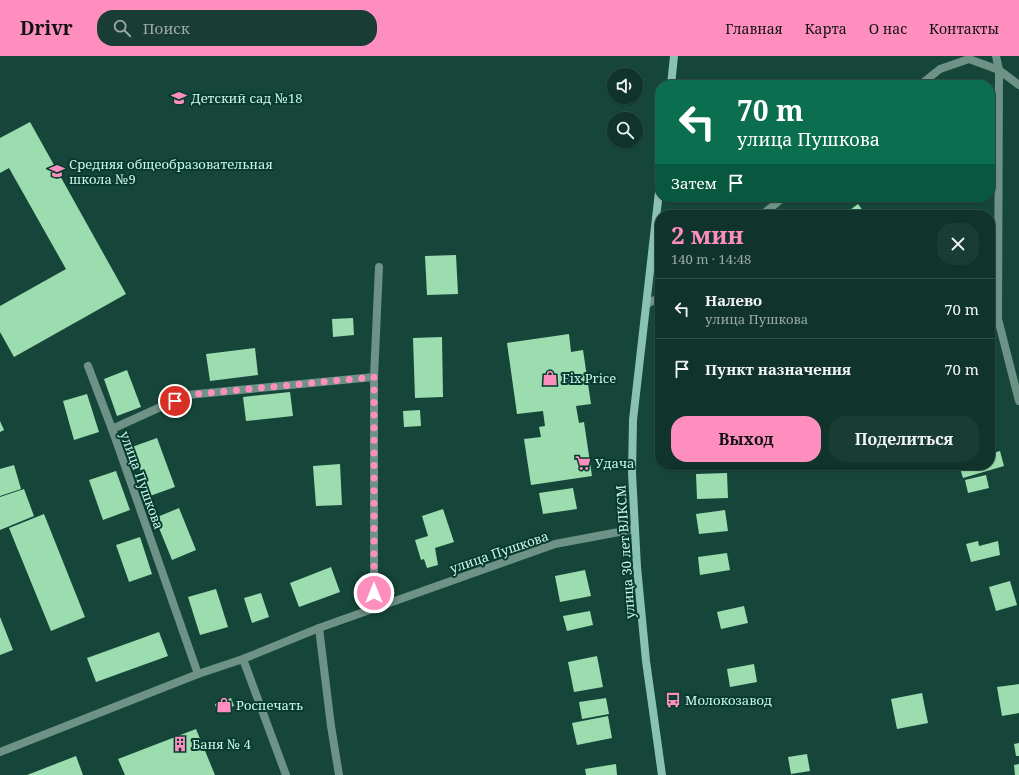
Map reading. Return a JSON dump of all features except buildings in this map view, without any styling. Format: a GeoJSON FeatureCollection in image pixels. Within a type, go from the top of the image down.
{"type":"FeatureCollection","features":[{"type":"Feature","properties":{"kind":"main road"},"geometry":{"type":"LineString","coordinates":[[672,80],[674,56]]}},
{"type":"Feature","properties":{"kind":"main road","name":"улица 30 лет ВЛКСМ"},"geometry":{"type":"LineString","coordinates":[[655,230],[633,420],[632,473],[646,661],[662,775]]}},
{"type":"Feature","properties":{"kind":"street"},"geometry":{"type":"LineString","coordinates":[[996,56],[999,70],[998,319],[1019,401]]}},
{"type":"Feature","properties":{"kind":"street"},"geometry":{"type":"LineString","coordinates":[[926,80],[940,69],[969,59],[999,70],[1019,85]]}},
{"type":"Feature","properties":{"kind":"street"},"geometry":{"type":"LineString","coordinates":[[768,210],[778,202]]}},
{"type":"Feature","properties":{"kind":"street"},"geometry":{"type":"LineString","coordinates":[[374,609],[374,377],[379,267]]}},
{"type":"Feature","properties":{"kind":"street"},"geometry":{"type":"LineString","coordinates":[[647,304],[655,300]]}},
{"type":"Feature","properties":{"kind":"street"},"geometry":{"type":"LineString","coordinates":[[88,366],[112,429]]}},
{"type":"Feature","properties":{"kind":"street","name":"улица Пушкова"},"geometry":{"type":"LineString","coordinates":[[198,674],[112,429],[187,395],[374,377]]}},
{"type":"Feature","properties":{"kind":"street","name":"улица Пушкова"},"geometry":{"type":"LineString","coordinates":[[0,752],[198,674],[243,659],[319,628],[555,544],[635,529]]}},
{"type":"Feature","properties":{"kind":"street"},"geometry":{"type":"LineString","coordinates":[[319,628],[330,719],[339,775]]}},
{"type":"Feature","properties":{"kind":"street"},"geometry":{"type":"LineString","coordinates":[[243,659],[286,775]]}},
{"type":"Feature","properties":{"kind":"place","name":"Детский сад №18"},"geometry":{"type":"Point","coordinates":[179,98]}},
{"type":"Feature","properties":{"kind":"place","name":"Средняя общеобразовательная школа №9"},"geometry":{"type":"Point","coordinates":[57,171]}},
{"type":"Feature","properties":{"kind":"place","name":"Fix Price"},"geometry":{"type":"Point","coordinates":[550,378]}},
{"type":"Feature","properties":{"kind":"place","name":"Удача"},"geometry":{"type":"Point","coordinates":[583,463]}},
{"type":"Feature","properties":{"kind":"place","name":"Молокозавод"},"geometry":{"type":"Point","coordinates":[673,700]}},
{"type":"Feature","properties":{"kind":"place","name":"Роспечать"},"geometry":{"type":"Point","coordinates":[224,705]}},
{"type":"Feature","properties":{"kind":"place","name":"Баня № 4"},"geometry":{"type":"Point","coordinates":[180,744]}},
{"type":"Feature","properties":{"kind":"route"},"geometry":{"type":"LineString","coordinates":[[175,401],[187,395],[374,377],[374,593]]}}]}
